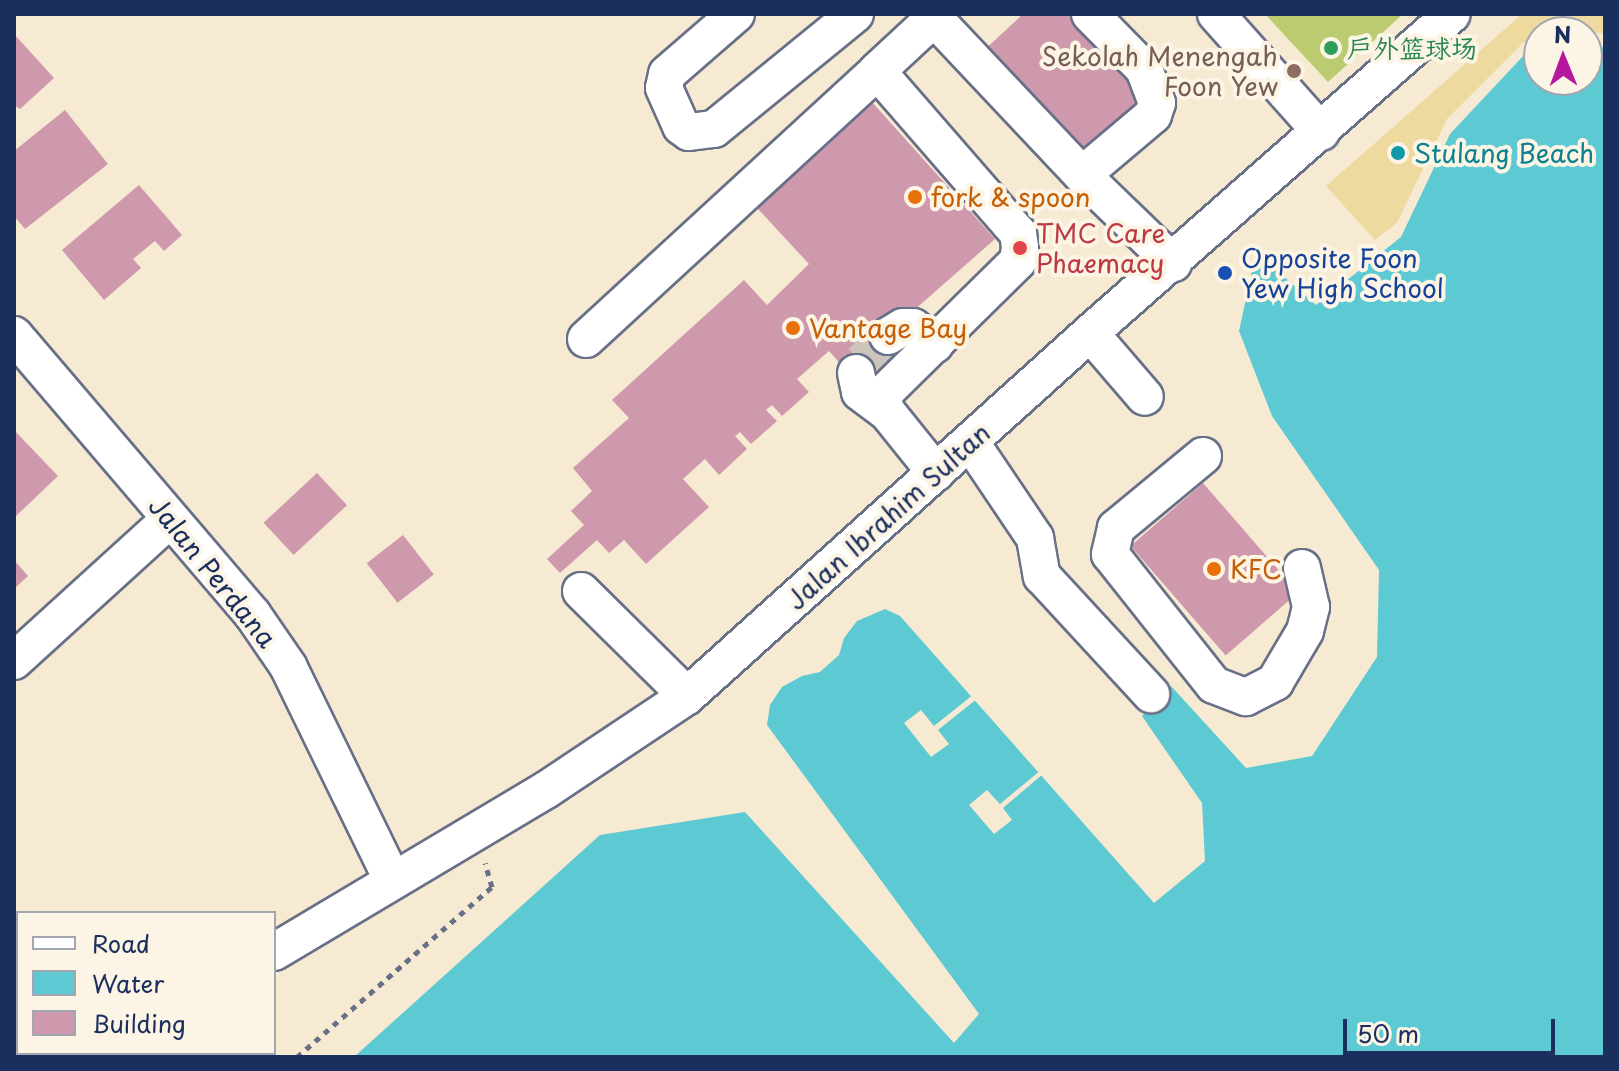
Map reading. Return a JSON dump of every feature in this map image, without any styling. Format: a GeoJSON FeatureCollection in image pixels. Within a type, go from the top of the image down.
{"type":"FeatureCollection","features":[{"type":"Feature","properties":{"kind":"street"},"geometry":{"type":"LineString","coordinates":[[736,14],[667,74],[664,88],[681,126],[689,132],[714,129],[855,14]]}},
{"type":"Feature","properties":{"kind":"street"},"geometry":{"type":"LineString","coordinates":[[1082,175],[1153,115],[1157,103],[1144,69],[1090,14]]}},
{"type":"Feature","properties":{"kind":"street"},"geometry":{"type":"LineString","coordinates":[[1216,14],[1321,132]]}},
{"type":"Feature","properties":{"kind":"street","name":"Jalan Ibrahim Sultan"},"geometry":{"type":"LineString","coordinates":[[276,951],[392,879],[475,834],[687,696],[1090,333],[1452,14]]}},
{"type":"Feature","properties":{"kind":"street"},"geometry":{"type":"LineString","coordinates":[[586,339],[877,71],[932,16],[1082,175],[1173,263]]}},
{"type":"Feature","properties":{"kind":"street"},"geometry":{"type":"LineString","coordinates":[[877,71],[1018,233],[1018,261],[886,391],[883,402],[887,412]]}},
{"type":"Feature","properties":{"kind":"street"},"geometry":{"type":"LineString","coordinates":[[888,336],[903,327],[913,327],[935,344]]}},
{"type":"Feature","properties":{"kind":"street"},"geometry":{"type":"LineString","coordinates":[[1090,333],[1145,397]]}},
{"type":"Feature","properties":{"kind":"street","name":"Jalan Perdana"},"geometry":{"type":"LineString","coordinates":[[14,335],[253,615],[288,666],[392,879]]}},
{"type":"Feature","properties":{"kind":"street"},"geometry":{"type":"LineString","coordinates":[[856,373],[860,392],[887,412],[936,473]]}},
{"type":"Feature","properties":{"kind":"street"},"geometry":{"type":"LineString","coordinates":[[971,443],[1035,538],[1042,576],[1151,694]]}},
{"type":"Feature","properties":{"kind":"street"},"geometry":{"type":"LineString","coordinates":[[1203,456],[1116,528],[1110,554],[1214,685],[1246,697],[1275,682],[1295,651],[1311,607],[1302,568]]}},
{"type":"Feature","properties":{"kind":"street"},"geometry":{"type":"LineString","coordinates":[[14,661],[170,519]]}},
{"type":"Feature","properties":{"kind":"street"},"geometry":{"type":"LineString","coordinates":[[581,591],[687,696]]}},
{"type":"Feature","properties":{"kind":"path"},"geometry":{"type":"LineString","coordinates":[[297,1057],[492,887],[475,834]]}},
{"type":"Feature","properties":{"kind":"green space","name":"户外篮球场"},"geometry":{"type":"Polygon","coordinates":[[[1265,14],[1403,14],[1328,82],[1265,14]]]}},
{"type":"Feature","properties":{"kind":"sand","name":"Stulang Beach"},"geometry":{"type":"Polygon","coordinates":[[[1522,14],[1605,14],[1605,33],[1603,16],[1523,16],[1523,43],[1447,119],[1397,223],[1375,240],[1326,186],[1522,14]]]}},
{"type":"Feature","properties":{"kind":"water"},"geometry":{"type":"Polygon","coordinates":[[[1603,47],[1605,1057],[354,1057],[600,835],[745,812],[954,1043],[979,1014],[767,725],[770,705],[782,687],[802,676],[820,672],[839,655],[844,638],[857,621],[885,609],[900,616],[1154,903],[1205,861],[1202,803],[1142,716],[1171,686],[1246,768],[1312,756],[1377,657],[1379,570],[1272,416],[1239,331],[1256,252],[1316,305],[1401,237],[1450,134],[1523,56],[1523,96],[1603,96],[1603,47]]]}},
{"type":"Feature","properties":{"kind":"pier"},"geometry":{"type":"Polygon","coordinates":[[[974,694],[978,698],[938,730],[949,744],[931,757],[904,723],[921,710],[934,726],[974,694]]]}},
{"type":"Feature","properties":{"kind":"pier"},"geometry":{"type":"Polygon","coordinates":[[[1041,770],[1044,773],[1003,808],[1012,820],[994,834],[969,805],[987,790],[1000,804],[1041,770]]]}},
{"type":"Feature","properties":{"kind":"building"},"geometry":{"type":"Polygon","coordinates":[[[1023,14],[1070,14],[1152,102],[1083,164],[981,53],[1023,14]]]}},
{"type":"Feature","properties":{"kind":"building"},"geometry":{"type":"Polygon","coordinates":[[[14,34],[54,78],[20,109],[14,105],[14,34]]]}},
{"type":"Feature","properties":{"kind":"building","name":"Vantage Bay"},"geometry":{"type":"Polygon","coordinates":[[[863,92],[995,239],[846,370],[829,351],[797,379],[809,392],[782,416],[772,405],[766,410],[777,421],[751,444],[740,432],[735,436],[747,449],[719,475],[705,459],[683,479],[709,507],[646,564],[624,540],[609,553],[597,540],[560,573],[547,559],[584,525],[571,511],[592,491],[573,468],[629,418],[612,400],[744,280],[767,305],[809,264],[746,196],[863,92]]]}},
{"type":"Feature","properties":{"kind":"building"},"geometry":{"type":"Polygon","coordinates":[[[65,110],[108,164],[25,229],[14,216],[14,151],[65,110]]]}},
{"type":"Feature","properties":{"kind":"building"},"geometry":{"type":"Polygon","coordinates":[[[139,185],[182,235],[164,251],[155,241],[133,259],[141,268],[104,300],[62,250],[139,185]]]}},
{"type":"Feature","properties":{"kind":"building"},"geometry":{"type":"Polygon","coordinates":[[[14,430],[58,476],[16,516],[14,513],[14,430]]]}},
{"type":"Feature","properties":{"kind":"building"},"geometry":{"type":"Polygon","coordinates":[[[317,473],[347,505],[294,555],[264,523],[317,473]]]}},
{"type":"Feature","properties":{"kind":"building","name":"KFC"},"geometry":{"type":"Polygon","coordinates":[[[1203,483],[1298,592],[1226,655],[1131,546],[1203,483]]]}},
{"type":"Feature","properties":{"kind":"building"},"geometry":{"type":"Polygon","coordinates":[[[403,535],[434,574],[398,603],[367,563],[403,535]]]}},
{"type":"Feature","properties":{"kind":"building"},"geometry":{"type":"Polygon","coordinates":[[[14,560],[28,576],[14,589],[14,560]]]}},
{"type":"Feature","properties":{"kind":"tunnel"},"geometry":{"type":"LineString","coordinates":[[856,373],[861,362],[888,336]]}},
{"type":"Feature","properties":{"kind":"place","name":"户外篮球场"},"geometry":{"type":"Point","coordinates":[1331,48]}},
{"type":"Feature","properties":{"kind":"place","name":"Sekolah Menengah Foon Yew"},"geometry":{"type":"Point","coordinates":[1294,71]}},
{"type":"Feature","properties":{"kind":"place","name":"Stulang Beach"},"geometry":{"type":"Point","coordinates":[1398,153]}},
{"type":"Feature","properties":{"kind":"place","name":"fork & spoon"},"geometry":{"type":"Point","coordinates":[915,197]}},
{"type":"Feature","properties":{"kind":"place","name":"TMC Care Phaemacy"},"geometry":{"type":"Point","coordinates":[1020,248]}},
{"type":"Feature","properties":{"kind":"place","name":"Opposite Foon Yew High School"},"geometry":{"type":"Point","coordinates":[1225,273]}},
{"type":"Feature","properties":{"kind":"place","name":"Vantage Bay"},"geometry":{"type":"Point","coordinates":[793,328]}},
{"type":"Feature","properties":{"kind":"place","name":"KFC"},"geometry":{"type":"Point","coordinates":[1214,569]}}]}
